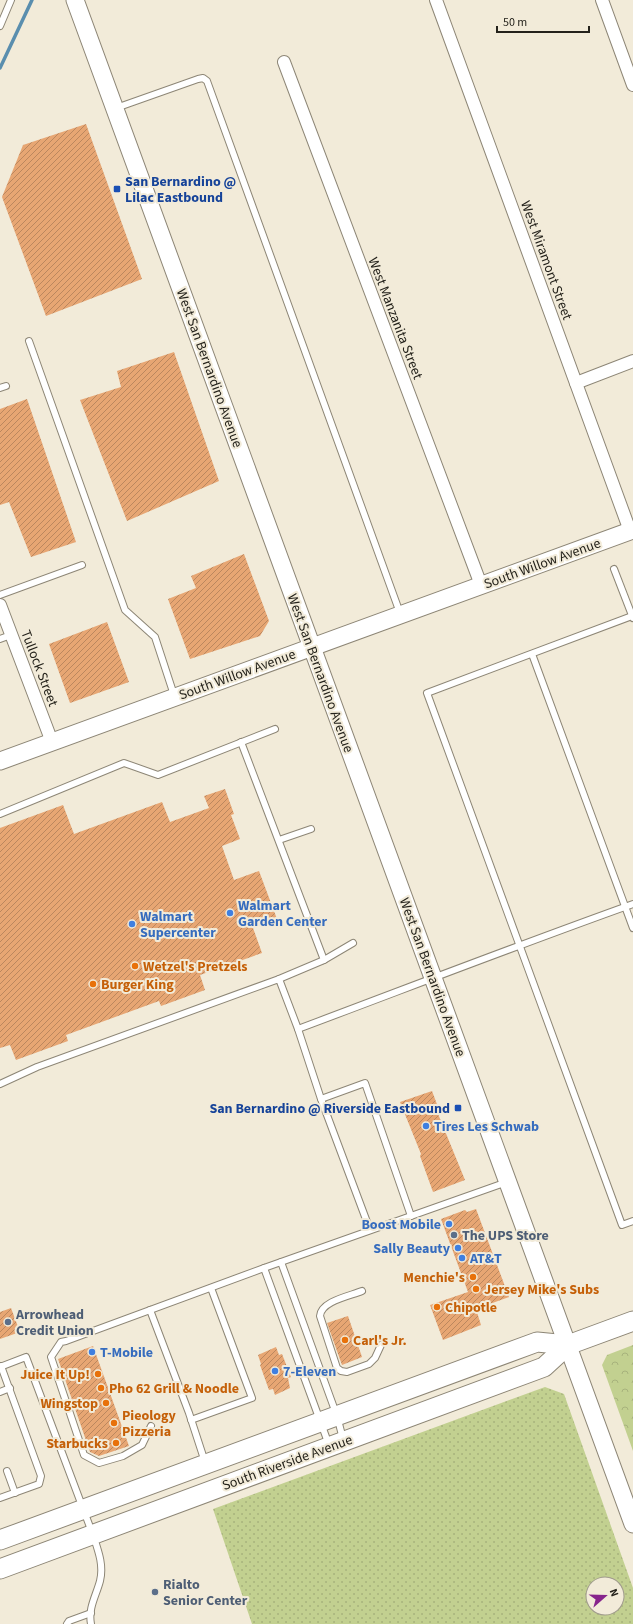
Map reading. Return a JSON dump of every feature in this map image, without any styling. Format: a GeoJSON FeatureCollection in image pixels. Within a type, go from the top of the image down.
{"type":"FeatureCollection","features":[{"type":"Feature","properties":{"kind":"main road","name":"West San Bernardino Avenue"},"geometry":{"type":"LineString","coordinates":[[75,0],[633,1524]]}},
{"type":"Feature","properties":{"kind":"main road","name":"South Willow Avenue"},"geometry":{"type":"LineString","coordinates":[[0,761],[311,646],[631,531]]}},
{"type":"Feature","properties":{"kind":"main road","name":"South Riverside Avenue"},"geometry":{"type":"LineString","coordinates":[[0,1569],[544,1367],[568,1345],[633,1321]]}},
{"type":"Feature","properties":{"kind":"main road","name":"South Riverside Avenue"},"geometry":{"type":"LineString","coordinates":[[0,1540],[205,1463],[538,1342],[568,1345]]}},
{"type":"Feature","properties":{"kind":"street","name":"West Miramont Street"},"geometry":{"type":"LineString","coordinates":[[436,0],[631,531]]}},
{"type":"Feature","properties":{"kind":"street"},"geometry":{"type":"LineString","coordinates":[[602,0],[633,85]]}},
{"type":"Feature","properties":{"kind":"street","name":"West Manzanita Street"},"geometry":{"type":"LineString","coordinates":[[284,62],[480,585]]}},
{"type":"Feature","properties":{"kind":"street"},"geometry":{"type":"LineString","coordinates":[[576,383],[633,361]]}},
{"type":"Feature","properties":{"kind":"street","name":"Tullock Street"},"geometry":{"type":"LineString","coordinates":[[0,605],[6,637],[52,742]]}},
{"type":"Feature","properties":{"kind":"lane"},"geometry":{"type":"LineString","coordinates":[[0,26],[11,0]]}},
{"type":"Feature","properties":{"kind":"lane"},"geometry":{"type":"LineString","coordinates":[[114,108],[198,79],[203,78],[207,81],[400,614]]}},
{"type":"Feature","properties":{"kind":"lane"},"geometry":{"type":"LineString","coordinates":[[29,341],[125,610],[155,637],[175,697]]}},
{"type":"Feature","properties":{"kind":"lane"},"geometry":{"type":"LineString","coordinates":[[0,595],[82,565]]}},
{"type":"Feature","properties":{"kind":"lane"},"geometry":{"type":"LineString","coordinates":[[614,569],[633,617],[427,693],[622,1225],[633,1221]]}},
{"type":"Feature","properties":{"kind":"lane"},"geometry":{"type":"LineString","coordinates":[[532,654],[633,928]]}},
{"type":"Feature","properties":{"kind":"lane"},"geometry":{"type":"LineString","coordinates":[[0,814],[124,763],[158,775],[274,729]]}},
{"type":"Feature","properties":{"kind":"lane"},"geometry":{"type":"LineString","coordinates":[[241,742],[324,960]]}},
{"type":"Feature","properties":{"kind":"lane"},"geometry":{"type":"LineString","coordinates":[[279,840],[311,829]]}},
{"type":"Feature","properties":{"kind":"lane"},"geometry":{"type":"LineString","coordinates":[[298,1029],[519,945],[633,904]]}},
{"type":"Feature","properties":{"kind":"lane"},"geometry":{"type":"LineString","coordinates":[[0,1084],[44,1064],[279,979],[324,960],[353,943]]}},
{"type":"Feature","properties":{"kind":"lane"},"geometry":{"type":"LineString","coordinates":[[279,979],[298,1029],[321,1099],[370,1230]]}},
{"type":"Feature","properties":{"kind":"lane"},"geometry":{"type":"LineString","coordinates":[[321,1099],[365,1083],[411,1216]]}},
{"type":"Feature","properties":{"kind":"lane"},"geometry":{"type":"LineString","coordinates":[[151,1426],[142,1444],[123,1456],[99,1463],[84,1455],[51,1358],[61,1342],[370,1230],[508,1182]]}},
{"type":"Feature","properties":{"kind":"lane"},"geometry":{"type":"LineString","coordinates":[[281,1262],[336,1443]]}},
{"type":"Feature","properties":{"kind":"lane"},"geometry":{"type":"LineString","coordinates":[[264,1268],[328,1419],[336,1443]]}},
{"type":"Feature","properties":{"kind":"lane"},"geometry":{"type":"LineString","coordinates":[[191,1420],[252,1398],[211,1288]]}},
{"type":"Feature","properties":{"kind":"lane"},"geometry":{"type":"LineString","coordinates":[[362,1291],[327,1304],[320,1312],[337,1368],[341,1371],[347,1372],[368,1364],[375,1358],[381,1345]]}},
{"type":"Feature","properties":{"kind":"lane"},"geometry":{"type":"LineString","coordinates":[[150,1310],[191,1420],[205,1463]]}},
{"type":"Feature","properties":{"kind":"lane"},"geometry":{"type":"LineString","coordinates":[[0,1498],[39,1484],[42,1476],[1,1367],[26,1357],[99,1553],[101,1566],[100,1581],[92,1604],[91,1624]]}},
{"type":"Feature","properties":{"kind":"lane"},"geometry":{"type":"LineString","coordinates":[[0,1392],[10,1388]]}},
{"type":"Feature","properties":{"kind":"lane"},"geometry":{"type":"LineString","coordinates":[[7,1472],[15,1493]]}},
{"type":"Feature","properties":{"kind":"lane"},"geometry":{"type":"LineString","coordinates":[[67,1624],[69,1621],[91,1613]]}},
{"type":"Feature","properties":{"kind":"green space"},"geometry":{"type":"Polygon","coordinates":[[[633,1345],[633,1451],[602,1365],[607,1355],[633,1345]]]}},
{"type":"Feature","properties":{"kind":"green space"},"geometry":{"type":"Polygon","coordinates":[[[545,1387],[564,1394],[633,1588],[633,1624],[252,1624],[213,1509],[545,1387]]]}},
{"type":"Feature","properties":{"kind":"building"},"geometry":{"type":"Polygon","coordinates":[[[86,124],[142,279],[46,316],[2,197],[23,145],[86,124]]]}},
{"type":"Feature","properties":{"kind":"building"},"geometry":{"type":"Polygon","coordinates":[[[174,352],[219,481],[127,521],[80,400],[121,387],[117,371],[174,352]]]}},
{"type":"Feature","properties":{"kind":"building"},"geometry":{"type":"Polygon","coordinates":[[[27,399],[76,542],[31,557],[9,502],[0,505],[0,409],[27,399]]]}},
{"type":"Feature","properties":{"kind":"building"},"geometry":{"type":"Polygon","coordinates":[[[244,554],[269,621],[260,636],[190,659],[168,599],[196,588],[191,576],[244,554]]]}},
{"type":"Feature","properties":{"kind":"building"},"geometry":{"type":"Polygon","coordinates":[[[107,622],[129,682],[70,703],[49,644],[107,622]]]}},
{"type":"Feature","properties":{"kind":"building","name":"Walmart Supercenter"},"geometry":{"type":"Polygon","coordinates":[[[225,789],[234,814],[231,815],[240,839],[222,846],[234,880],[259,871],[277,919],[253,928],[262,953],[200,975],[205,990],[161,1006],[159,1001],[66,1035],[68,1041],[16,1060],[10,1045],[0,1048],[0,828],[63,805],[74,834],[162,802],[170,822],[209,808],[204,796],[225,789]]]}},
{"type":"Feature","properties":{"kind":"building","name":"Tires Les Schwab"},"geometry":{"type":"Polygon","coordinates":[[[432,1091],[438,1107],[436,1109],[465,1180],[433,1192],[420,1156],[421,1154],[400,1102],[432,1091]]]}},
{"type":"Feature","properties":{"kind":"building"},"geometry":{"type":"Polygon","coordinates":[[[476,1209],[509,1297],[476,1309],[481,1325],[443,1340],[430,1305],[468,1292],[441,1219],[465,1210],[467,1212],[476,1209]]]}},
{"type":"Feature","properties":{"kind":"building","name":"Arrowhead Credit Union"},"geometry":{"type":"Polygon","coordinates":[[[11,1308],[20,1332],[0,1339],[0,1312],[11,1308]]]}},
{"type":"Feature","properties":{"kind":"building","name":"Carl's Jr."},"geometry":{"type":"Polygon","coordinates":[[[348,1316],[362,1357],[342,1365],[327,1323],[348,1316]]]}},
{"type":"Feature","properties":{"kind":"building"},"geometry":{"type":"Polygon","coordinates":[[[93,1346],[129,1446],[99,1456],[90,1452],[58,1359],[93,1346]]]}},
{"type":"Feature","properties":{"kind":"building","name":"7-Eleven"},"geometry":{"type":"Polygon","coordinates":[[[276,1347],[279,1355],[282,1354],[291,1377],[288,1378],[290,1388],[275,1395],[273,1389],[269,1390],[258,1355],[276,1347]]]}},
{"type":"Feature","properties":{"kind":"waterway"},"geometry":{"type":"LineString","coordinates":[[0,68],[32,0]]}},
{"type":"Feature","properties":{"kind":"place","name":"San Bernardino @ Lilac Eastbound"},"geometry":{"type":"Point","coordinates":[117,189]}},
{"type":"Feature","properties":{"kind":"place","name":"Walmart Garden Center"},"geometry":{"type":"Point","coordinates":[230,913]}},
{"type":"Feature","properties":{"kind":"place","name":"Walmart Supercenter"},"geometry":{"type":"Point","coordinates":[132,924]}},
{"type":"Feature","properties":{"kind":"place","name":"Wetzel's Pretzels"},"geometry":{"type":"Point","coordinates":[135,966]}},
{"type":"Feature","properties":{"kind":"place","name":"Burger King"},"geometry":{"type":"Point","coordinates":[93,984]}},
{"type":"Feature","properties":{"kind":"place","name":"San Bernardino @ Riverside Eastbound"},"geometry":{"type":"Point","coordinates":[458,1108]}},
{"type":"Feature","properties":{"kind":"place","name":"Tires Les Schwab"},"geometry":{"type":"Point","coordinates":[426,1126]}},
{"type":"Feature","properties":{"kind":"place","name":"Boost Mobile"},"geometry":{"type":"Point","coordinates":[449,1224]}},
{"type":"Feature","properties":{"kind":"place","name":"The UPS Store"},"geometry":{"type":"Point","coordinates":[454,1235]}},
{"type":"Feature","properties":{"kind":"place","name":"Sally Beauty"},"geometry":{"type":"Point","coordinates":[458,1248]}},
{"type":"Feature","properties":{"kind":"place","name":"AT&T"},"geometry":{"type":"Point","coordinates":[462,1258]}},
{"type":"Feature","properties":{"kind":"place","name":"Menchie's"},"geometry":{"type":"Point","coordinates":[473,1277]}},
{"type":"Feature","properties":{"kind":"place","name":"Jersey Mike's Subs"},"geometry":{"type":"Point","coordinates":[476,1289]}},
{"type":"Feature","properties":{"kind":"place","name":"Chipotle"},"geometry":{"type":"Point","coordinates":[437,1307]}},
{"type":"Feature","properties":{"kind":"place","name":"Arrowhead Credit Union"},"geometry":{"type":"Point","coordinates":[8,1322]}},
{"type":"Feature","properties":{"kind":"place","name":"Carl's Jr."},"geometry":{"type":"Point","coordinates":[345,1340]}},
{"type":"Feature","properties":{"kind":"place","name":"T-Mobile"},"geometry":{"type":"Point","coordinates":[92,1352]}},
{"type":"Feature","properties":{"kind":"place","name":"7-Eleven"},"geometry":{"type":"Point","coordinates":[275,1371]}},
{"type":"Feature","properties":{"kind":"place","name":"Juice It Up!"},"geometry":{"type":"Point","coordinates":[98,1374]}},
{"type":"Feature","properties":{"kind":"place","name":"Pho 62 Grill & Noodle"},"geometry":{"type":"Point","coordinates":[101,1388]}},
{"type":"Feature","properties":{"kind":"place","name":"Wingstop"},"geometry":{"type":"Point","coordinates":[106,1403]}},
{"type":"Feature","properties":{"kind":"place","name":"Pieology Pizzeria"},"geometry":{"type":"Point","coordinates":[114,1423]}},
{"type":"Feature","properties":{"kind":"place","name":"Starbucks"},"geometry":{"type":"Point","coordinates":[116,1443]}},
{"type":"Feature","properties":{"kind":"place","name":"Rialto Senior Center"},"geometry":{"type":"Point","coordinates":[155,1592]}}]}
